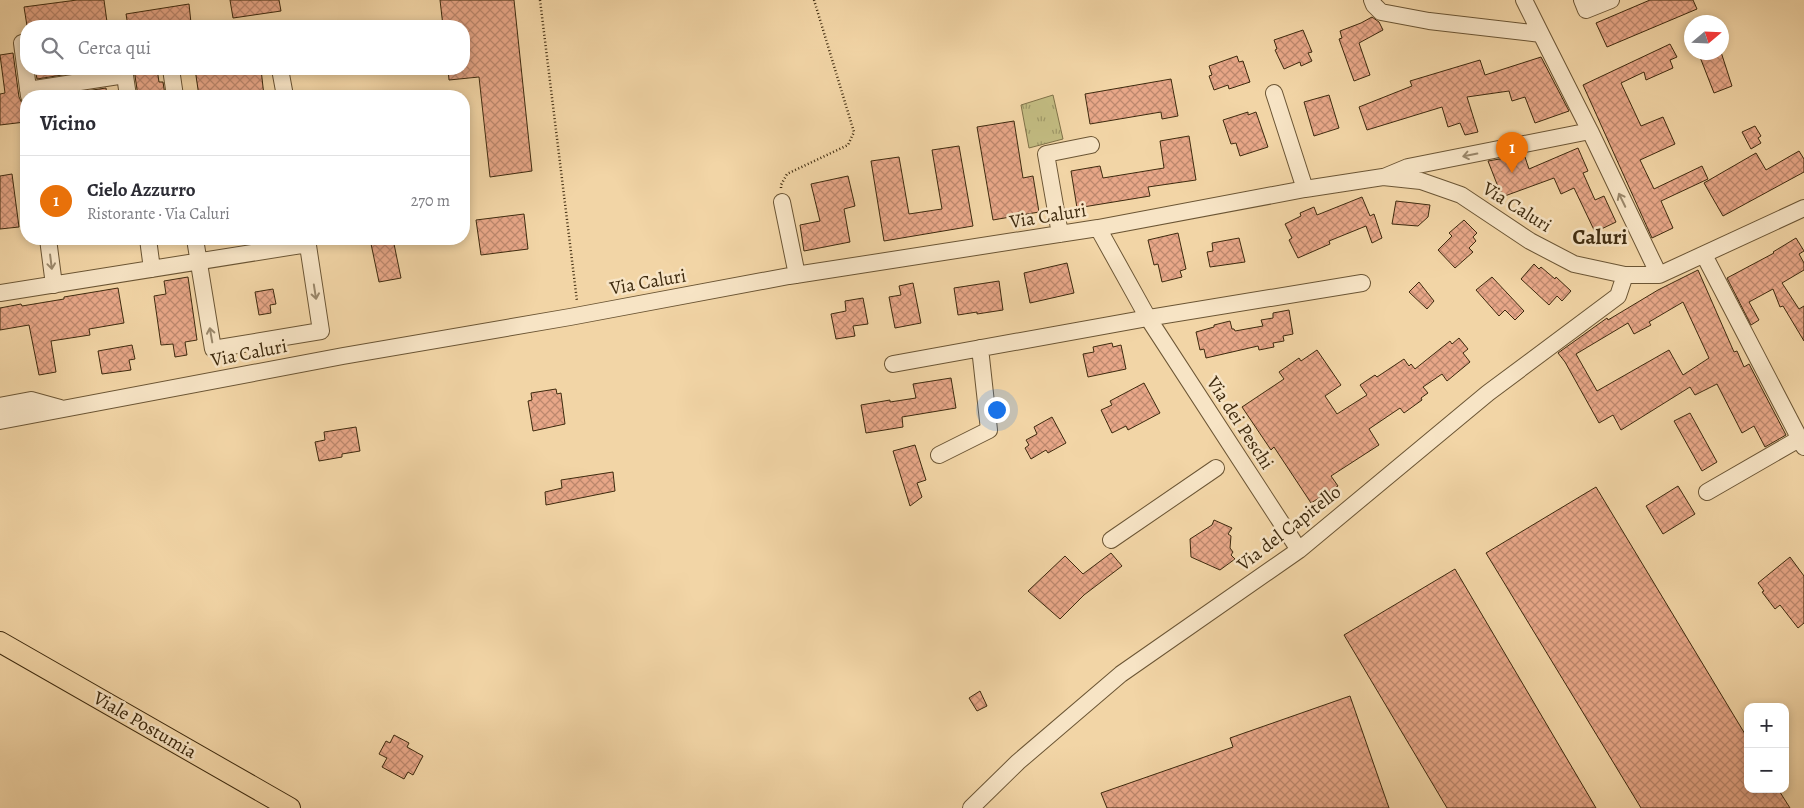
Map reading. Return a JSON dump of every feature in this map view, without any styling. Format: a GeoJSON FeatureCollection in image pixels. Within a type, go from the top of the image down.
{"type":"FeatureCollection","features":[{"type":"Feature","properties":{"kind":"main road","name":"Viale Postumia"},"geometry":{"type":"LineString","coordinates":[[0,642],[290,808]]}},
{"type":"Feature","properties":{"kind":"street"},"geometry":{"type":"LineString","coordinates":[[1372,0],[1381,12],[1429,21],[1541,34]]}},
{"type":"Feature","properties":{"kind":"street"},"geometry":{"type":"LineString","coordinates":[[1524,0],[1590,131],[1659,275]]}},
{"type":"Feature","properties":{"kind":"street"},"geometry":{"type":"LineString","coordinates":[[1582,0],[1586,10],[1611,0]]}},
{"type":"Feature","properties":{"kind":"street"},"geometry":{"type":"LineString","coordinates":[[26,75],[29,90]]}},
{"type":"Feature","properties":{"kind":"street"},"geometry":{"type":"LineString","coordinates":[[43,90],[110,75]]}},
{"type":"Feature","properties":{"kind":"street"},"geometry":{"type":"LineString","coordinates":[[124,75],[127,90]]}},
{"type":"Feature","properties":{"kind":"street"},"geometry":{"type":"LineString","coordinates":[[172,75],[174,90]]}},
{"type":"Feature","properties":{"kind":"street"},"geometry":{"type":"LineString","coordinates":[[281,75],[284,90]]}},
{"type":"Feature","properties":{"kind":"street"},"geometry":{"type":"LineString","coordinates":[[1274,93],[1305,188]]}},
{"type":"Feature","properties":{"kind":"street","name":"Via Caluri"},"geometry":{"type":"LineString","coordinates":[[0,421],[343,356],[797,275],[1098,228],[1305,188],[1383,177],[1408,167],[1590,131]]}},
{"type":"Feature","properties":{"kind":"street"},"geometry":{"type":"LineString","coordinates":[[1060,234],[1046,154],[1091,145]]}},
{"type":"Feature","properties":{"kind":"street","name":"Via Caluri"},"geometry":{"type":"LineString","coordinates":[[1383,177],[1420,181],[1461,195],[1530,241],[1574,264],[1625,275],[1659,275],[1804,208]]}},
{"type":"Feature","properties":{"kind":"street"},"geometry":{"type":"LineString","coordinates":[[782,202],[797,275]]}},
{"type":"Feature","properties":{"kind":"street","name":"Via dei Peschi"},"geometry":{"type":"LineString","coordinates":[[1098,228],[1148,318],[1298,550]]}},
{"type":"Feature","properties":{"kind":"street"},"geometry":{"type":"LineString","coordinates":[[49,245],[54,284]]}},
{"type":"Feature","properties":{"kind":"street"},"geometry":{"type":"LineString","coordinates":[[149,245],[152,269]]}},
{"type":"Feature","properties":{"kind":"street"},"geometry":{"type":"LineString","coordinates":[[196,245],[213,349],[321,330],[309,245]]}},
{"type":"Feature","properties":{"kind":"street"},"geometry":{"type":"LineString","coordinates":[[0,293],[198,262],[287,245]]}},
{"type":"Feature","properties":{"kind":"street"},"geometry":{"type":"LineString","coordinates":[[1704,255],[1802,443],[1707,492]]}},
{"type":"Feature","properties":{"kind":"street","name":"Via del Capitello"},"geometry":{"type":"LineString","coordinates":[[971,808],[1018,762],[1121,674],[1298,550],[1488,392],[1618,296],[1625,275]]}},
{"type":"Feature","properties":{"kind":"street"},"geometry":{"type":"LineString","coordinates":[[893,364],[1148,318],[1362,283]]}},
{"type":"Feature","properties":{"kind":"street"},"geometry":{"type":"LineString","coordinates":[[939,455],[990,430],[980,348]]}},
{"type":"Feature","properties":{"kind":"street"},"geometry":{"type":"LineString","coordinates":[[0,406],[31,400],[64,409]]}},
{"type":"Feature","properties":{"kind":"street"},"geometry":{"type":"LineString","coordinates":[[1111,540],[1216,468]]}},
{"type":"Feature","properties":{"kind":"path"},"geometry":{"type":"LineString","coordinates":[[540,0],[579,315]]}},
{"type":"Feature","properties":{"kind":"path"},"geometry":{"type":"LineString","coordinates":[[782,202],[781,185],[787,174],[848,145],[854,132],[814,0]]}},
{"type":"Feature","properties":{"kind":"green space"},"geometry":{"type":"Polygon","coordinates":[[[1053,95],[1063,139],[1029,148],[1021,105],[1053,95]]]}},
{"type":"Feature","properties":{"kind":"building"},"geometry":{"type":"Polygon","coordinates":[[[77,0],[104,0],[107,20],[26,20],[24,7],[77,0]]]}},
{"type":"Feature","properties":{"kind":"building"},"geometry":{"type":"Polygon","coordinates":[[[230,0],[279,0],[281,11],[233,18],[230,0]]]}},
{"type":"Feature","properties":{"kind":"building"},"geometry":{"type":"Polygon","coordinates":[[[440,0],[514,0],[532,171],[490,177],[479,77],[449,80],[449,75],[470,75],[470,20],[442,20],[440,0]]]}},
{"type":"Feature","properties":{"kind":"building"},"geometry":{"type":"Polygon","coordinates":[[[1650,0],[1693,0],[1697,9],[1607,47],[1596,23],[1650,0]]]}},
{"type":"Feature","properties":{"kind":"building"},"geometry":{"type":"Polygon","coordinates":[[[189,4],[191,20],[127,20],[126,14],[189,4]]]}},
{"type":"Feature","properties":{"kind":"building"},"geometry":{"type":"Polygon","coordinates":[[[1372,17],[1379,22],[1383,30],[1359,43],[1370,75],[1354,81],[1339,39],[1342,38],[1340,31],[1372,17]]]}},
{"type":"Feature","properties":{"kind":"building"},"geometry":{"type":"Polygon","coordinates":[[[1303,30],[1312,52],[1308,53],[1312,61],[1301,66],[1300,62],[1284,69],[1275,50],[1277,49],[1274,40],[1303,30]]]}},
{"type":"Feature","properties":{"kind":"building"},"geometry":{"type":"Polygon","coordinates":[[[1670,44],[1677,57],[1670,60],[1673,68],[1646,80],[1644,72],[1621,83],[1641,126],[1663,117],[1675,144],[1640,160],[1654,189],[1702,166],[1708,179],[1661,201],[1673,228],[1652,238],[1583,85],[1670,44]]]}},
{"type":"Feature","properties":{"kind":"building"},"geometry":{"type":"Polygon","coordinates":[[[13,53],[20,99],[20,123],[0,125],[0,94],[5,93],[0,55],[13,53]]]}},
{"type":"Feature","properties":{"kind":"building"},"geometry":{"type":"Polygon","coordinates":[[[1237,56],[1239,62],[1243,61],[1250,82],[1229,89],[1228,85],[1214,90],[1209,76],[1212,75],[1209,66],[1237,56]]]}},
{"type":"Feature","properties":{"kind":"building"},"geometry":{"type":"Polygon","coordinates":[[[1541,57],[1569,111],[1535,123],[1525,97],[1512,101],[1509,91],[1467,97],[1478,132],[1465,135],[1460,123],[1448,127],[1442,107],[1367,130],[1359,107],[1412,86],[1410,81],[1480,60],[1485,75],[1541,57]]]}},
{"type":"Feature","properties":{"kind":"building"},"geometry":{"type":"Polygon","coordinates":[[[1701,60],[1724,60],[1732,86],[1714,93],[1701,60]]]}},
{"type":"Feature","properties":{"kind":"building"},"geometry":{"type":"Polygon","coordinates":[[[36,75],[62,75],[37,79],[36,75]]]}},
{"type":"Feature","properties":{"kind":"building"},"geometry":{"type":"Polygon","coordinates":[[[135,75],[158,75],[159,82],[163,82],[164,90],[137,90],[135,75]]]}},
{"type":"Feature","properties":{"kind":"building"},"geometry":{"type":"Polygon","coordinates":[[[196,75],[262,75],[263,90],[198,90],[196,75]]]}},
{"type":"Feature","properties":{"kind":"building"},"geometry":{"type":"Polygon","coordinates":[[[1171,79],[1178,116],[1162,119],[1161,112],[1090,124],[1085,94],[1171,79]]]}},
{"type":"Feature","properties":{"kind":"building"},"geometry":{"type":"Polygon","coordinates":[[[1329,95],[1339,128],[1314,136],[1304,102],[1329,95]]]}},
{"type":"Feature","properties":{"kind":"building"},"geometry":{"type":"Polygon","coordinates":[[[1248,112],[1248,115],[1256,112],[1268,147],[1240,156],[1236,143],[1231,144],[1223,120],[1248,112]]]}},
{"type":"Feature","properties":{"kind":"building"},"geometry":{"type":"Polygon","coordinates":[[[1014,121],[1023,178],[1033,176],[1039,212],[993,220],[977,127],[1014,121]]]}},
{"type":"Feature","properties":{"kind":"building"},"geometry":{"type":"Polygon","coordinates":[[[1755,126],[1761,136],[1758,138],[1761,143],[1751,149],[1742,132],[1755,126]]]}},
{"type":"Feature","properties":{"kind":"building"},"geometry":{"type":"Polygon","coordinates":[[[1189,136],[1196,180],[1148,187],[1150,196],[1077,208],[1071,171],[1100,166],[1103,178],[1164,168],[1160,141],[1189,136]]]}},
{"type":"Feature","properties":{"kind":"building"},"geometry":{"type":"Polygon","coordinates":[[[959,146],[973,226],[884,241],[871,161],[899,157],[909,214],[942,209],[932,150],[959,146]]]}},
{"type":"Feature","properties":{"kind":"building"},"geometry":{"type":"Polygon","coordinates":[[[1578,148],[1588,171],[1583,173],[1595,200],[1604,196],[1616,222],[1595,232],[1574,188],[1561,194],[1554,178],[1502,197],[1488,161],[1517,156],[1519,160],[1525,157],[1529,169],[1578,148]]]}},
{"type":"Feature","properties":{"kind":"building"},"geometry":{"type":"Polygon","coordinates":[[[1799,151],[1804,159],[1804,172],[1723,216],[1704,183],[1756,153],[1766,170],[1799,151]]]}},
{"type":"Feature","properties":{"kind":"building"},"geometry":{"type":"Polygon","coordinates":[[[12,174],[19,227],[0,229],[0,176],[12,174]]]}},
{"type":"Feature","properties":{"kind":"building"},"geometry":{"type":"Polygon","coordinates":[[[848,176],[855,206],[844,209],[850,242],[804,251],[800,225],[820,221],[811,184],[848,176]]]}},
{"type":"Feature","properties":{"kind":"building"},"geometry":{"type":"Polygon","coordinates":[[[1362,197],[1370,216],[1374,214],[1382,238],[1372,243],[1366,226],[1329,241],[1330,244],[1298,258],[1289,240],[1292,238],[1285,224],[1301,216],[1300,213],[1314,207],[1317,215],[1362,197]]]}},
{"type":"Feature","properties":{"kind":"building"},"geometry":{"type":"Polygon","coordinates":[[[1396,201],[1430,205],[1428,217],[1418,226],[1392,224],[1396,201]]]}},
{"type":"Feature","properties":{"kind":"building"},"geometry":{"type":"Polygon","coordinates":[[[524,214],[528,249],[481,255],[476,220],[524,214]]]}},
{"type":"Feature","properties":{"kind":"building"},"geometry":{"type":"Polygon","coordinates":[[[1464,220],[1477,233],[1473,237],[1476,241],[1469,248],[1473,252],[1455,268],[1438,250],[1452,236],[1449,233],[1464,220]]]}},
{"type":"Feature","properties":{"kind":"building"},"geometry":{"type":"Polygon","coordinates":[[[1178,233],[1186,269],[1180,271],[1182,277],[1162,282],[1158,264],[1154,265],[1148,240],[1178,233]]]}},
{"type":"Feature","properties":{"kind":"building"},"geometry":{"type":"Polygon","coordinates":[[[1239,238],[1245,262],[1210,267],[1207,252],[1213,251],[1212,243],[1239,238]]]}},
{"type":"Feature","properties":{"kind":"building"},"geometry":{"type":"Polygon","coordinates":[[[1796,238],[1804,251],[1799,254],[1804,263],[1804,270],[1782,283],[1799,309],[1804,306],[1804,341],[1783,306],[1780,307],[1773,289],[1749,302],[1759,320],[1751,325],[1727,278],[1774,253],[1796,238]]]}},
{"type":"Feature","properties":{"kind":"building"},"geometry":{"type":"Polygon","coordinates":[[[371,245],[394,245],[401,278],[379,282],[371,245]]]}},
{"type":"Feature","properties":{"kind":"building"},"geometry":{"type":"Polygon","coordinates":[[[1067,263],[1074,293],[1030,303],[1024,273],[1067,263]]]}},
{"type":"Feature","properties":{"kind":"building"},"geometry":{"type":"Polygon","coordinates":[[[1534,264],[1539,269],[1541,267],[1555,279],[1556,277],[1571,291],[1562,301],[1557,296],[1549,305],[1521,279],[1534,264]]]}},
{"type":"Feature","properties":{"kind":"building"},"geometry":{"type":"Polygon","coordinates":[[[1698,270],[1734,352],[1737,351],[1744,367],[1749,364],[1786,435],[1765,447],[1754,426],[1742,433],[1717,384],[1695,395],[1690,387],[1621,430],[1613,415],[1599,423],[1558,353],[1607,318],[1608,320],[1658,290],[1698,270]],[[1683,302],[1649,322],[1651,325],[1634,334],[1628,323],[1576,354],[1597,391],[1669,350],[1683,375],[1709,358],[1683,302]]]}},
{"type":"Feature","properties":{"kind":"building"},"geometry":{"type":"Polygon","coordinates":[[[188,277],[197,340],[185,342],[187,355],[175,357],[173,344],[161,345],[154,296],[166,294],[164,281],[188,277]]]}},
{"type":"Feature","properties":{"kind":"building"},"geometry":{"type":"Polygon","coordinates":[[[1492,277],[1524,311],[1515,320],[1505,310],[1499,316],[1476,290],[1492,277]]]}},
{"type":"Feature","properties":{"kind":"building"},"geometry":{"type":"Polygon","coordinates":[[[999,281],[1003,310],[958,315],[954,288],[999,281]]]}},
{"type":"Feature","properties":{"kind":"building"},"geometry":{"type":"Polygon","coordinates":[[[1419,282],[1434,301],[1427,309],[1409,292],[1419,282]]]}},
{"type":"Feature","properties":{"kind":"building"},"geometry":{"type":"Polygon","coordinates":[[[913,283],[921,323],[895,328],[889,297],[901,295],[899,286],[913,283]]]}},
{"type":"Feature","properties":{"kind":"building"},"geometry":{"type":"Polygon","coordinates":[[[118,288],[124,323],[89,329],[90,335],[51,341],[56,372],[39,375],[29,325],[0,330],[0,308],[64,299],[64,297],[118,288]]]}},
{"type":"Feature","properties":{"kind":"building"},"geometry":{"type":"Polygon","coordinates":[[[273,289],[276,304],[270,305],[271,313],[259,315],[255,292],[273,289]]]}},
{"type":"Feature","properties":{"kind":"building"},"geometry":{"type":"Polygon","coordinates":[[[863,298],[868,324],[853,326],[855,336],[836,339],[831,314],[846,311],[845,301],[863,298]]]}},
{"type":"Feature","properties":{"kind":"building"},"geometry":{"type":"Polygon","coordinates":[[[1289,310],[1293,334],[1283,336],[1284,341],[1273,343],[1274,347],[1259,350],[1258,346],[1206,358],[1204,349],[1200,350],[1196,332],[1230,321],[1232,329],[1235,331],[1263,326],[1261,320],[1273,318],[1273,313],[1289,310]]]}},
{"type":"Feature","properties":{"kind":"building"},"geometry":{"type":"Polygon","coordinates":[[[1459,338],[1468,349],[1463,353],[1470,362],[1447,381],[1442,374],[1423,387],[1428,393],[1421,398],[1422,400],[1404,413],[1400,408],[1369,429],[1379,445],[1331,476],[1338,486],[1311,503],[1274,447],[1271,450],[1242,407],[1284,379],[1279,372],[1299,358],[1301,361],[1317,350],[1341,385],[1325,396],[1337,414],[1367,395],[1360,385],[1375,375],[1377,377],[1404,359],[1409,366],[1411,364],[1415,369],[1450,341],[1452,344],[1459,338]]]}},
{"type":"Feature","properties":{"kind":"building"},"geometry":{"type":"Polygon","coordinates":[[[1112,343],[1113,347],[1121,345],[1126,369],[1088,377],[1083,354],[1094,352],[1093,347],[1112,343]]]}},
{"type":"Feature","properties":{"kind":"building"},"geometry":{"type":"Polygon","coordinates":[[[132,345],[135,359],[129,360],[131,370],[102,374],[98,351],[132,345]]]}},
{"type":"Feature","properties":{"kind":"building"},"geometry":{"type":"Polygon","coordinates":[[[951,378],[956,408],[902,417],[903,427],[866,433],[861,405],[916,398],[913,384],[951,378]]]}},
{"type":"Feature","properties":{"kind":"building"},"geometry":{"type":"Polygon","coordinates":[[[1144,383],[1160,413],[1128,430],[1126,426],[1112,433],[1101,410],[1112,405],[1110,401],[1144,383]]]}},
{"type":"Feature","properties":{"kind":"building"},"geometry":{"type":"Polygon","coordinates":[[[556,389],[557,394],[561,393],[565,424],[533,431],[528,401],[532,400],[531,393],[556,389]]]}},
{"type":"Feature","properties":{"kind":"building"},"geometry":{"type":"Polygon","coordinates":[[[1690,413],[1717,462],[1702,471],[1674,421],[1690,413]]]}},
{"type":"Feature","properties":{"kind":"building"},"geometry":{"type":"Polygon","coordinates":[[[1052,417],[1066,443],[1048,453],[1046,450],[1031,459],[1025,448],[1029,445],[1026,440],[1037,434],[1034,427],[1052,417]]]}},
{"type":"Feature","properties":{"kind":"building"},"geometry":{"type":"Polygon","coordinates":[[[356,427],[360,451],[342,454],[342,457],[319,461],[315,442],[325,440],[324,432],[356,427]]]}},
{"type":"Feature","properties":{"kind":"building"},"geometry":{"type":"Polygon","coordinates":[[[915,445],[926,480],[917,483],[922,497],[910,506],[893,451],[915,445]]]}},
{"type":"Feature","properties":{"kind":"building"},"geometry":{"type":"Polygon","coordinates":[[[613,472],[615,491],[546,505],[545,492],[562,488],[561,480],[613,472]]]}},
{"type":"Feature","properties":{"kind":"building"},"geometry":{"type":"Polygon","coordinates":[[[1678,486],[1695,514],[1663,534],[1646,506],[1678,486]]]}},
{"type":"Feature","properties":{"kind":"building"},"geometry":{"type":"Polygon","coordinates":[[[1596,487],[1744,732],[1744,793],[1781,793],[1790,808],[1641,808],[1486,553],[1596,487]]]}},
{"type":"Feature","properties":{"kind":"building"},"geometry":{"type":"Polygon","coordinates":[[[1214,520],[1232,528],[1228,534],[1231,536],[1230,548],[1233,552],[1231,555],[1235,559],[1220,570],[1191,557],[1190,539],[1212,525],[1214,520]]]}},
{"type":"Feature","properties":{"kind":"building"},"geometry":{"type":"Polygon","coordinates":[[[1111,553],[1122,566],[1084,595],[1060,619],[1028,591],[1065,556],[1083,574],[1111,553]]]}},
{"type":"Feature","properties":{"kind":"building"},"geometry":{"type":"Polygon","coordinates":[[[1790,557],[1804,576],[1804,623],[1798,628],[1780,605],[1775,609],[1762,592],[1764,591],[1758,583],[1790,557]]]}},
{"type":"Feature","properties":{"kind":"building"},"geometry":{"type":"Polygon","coordinates":[[[1455,569],[1596,808],[1447,808],[1344,635],[1455,569]]]}},
{"type":"Feature","properties":{"kind":"building"},"geometry":{"type":"Polygon","coordinates":[[[980,691],[987,706],[977,711],[969,698],[980,691]]]}},
{"type":"Feature","properties":{"kind":"building"},"geometry":{"type":"Polygon","coordinates":[[[1350,696],[1389,808],[1107,808],[1101,793],[1233,747],[1230,738],[1350,696]]]}},
{"type":"Feature","properties":{"kind":"building"},"geometry":{"type":"Polygon","coordinates":[[[394,735],[409,743],[407,747],[423,756],[413,775],[408,772],[404,779],[382,767],[387,758],[379,754],[386,741],[390,743],[394,735]]]}},
{"type":"Feature","properties":{"kind":"place","name":"Cielo Azzurro"},"geometry":{"type":"Point","coordinates":[1512,173]}},
{"type":"Feature","properties":{"kind":"district","name":"Caluri"},"geometry":{"type":"Point","coordinates":[1600,237]}}]}
